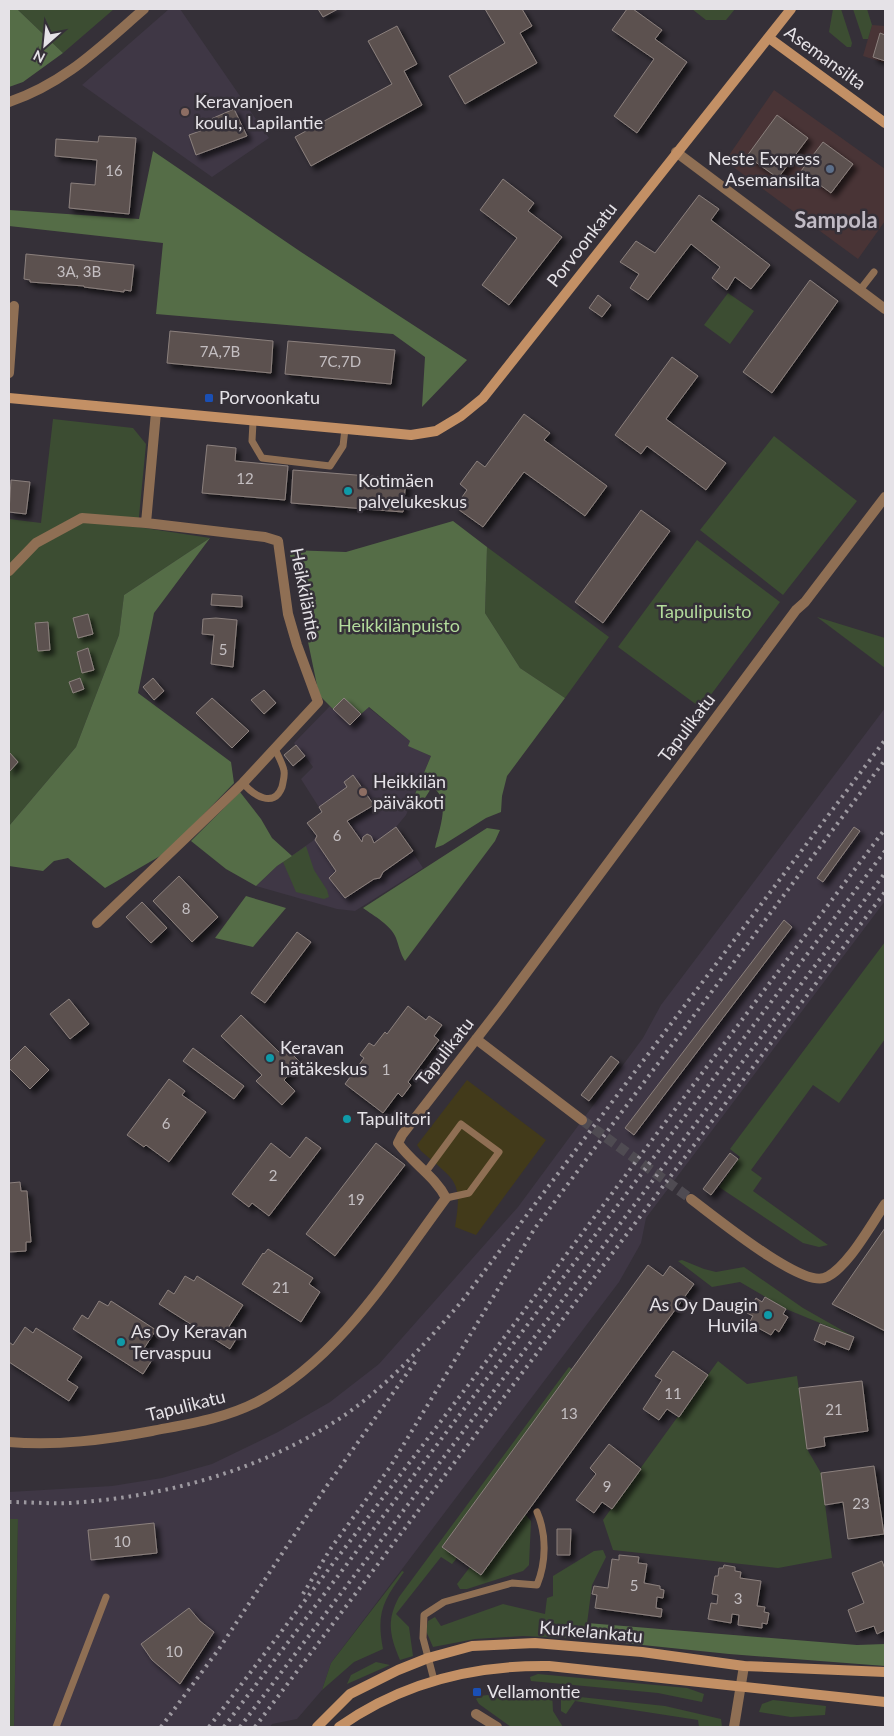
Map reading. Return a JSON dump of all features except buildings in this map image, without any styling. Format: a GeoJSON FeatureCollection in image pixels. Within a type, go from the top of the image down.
{"type":"FeatureCollection","features":[{"type":"Feature","properties":{"kind":"street"},"geometry":{"type":"LineString","coordinates":[[9,102],[47,87],[86,59],[144,9]]}},
{"type":"Feature","properties":{"kind":"street","name":"Porvoonkatu"},"geometry":{"type":"LineString","coordinates":[[9,398],[253,422],[411,435],[436,431],[461,416],[483,398],[790,9]]}},
{"type":"Feature","properties":{"kind":"street","name":"Asemansilta"},"geometry":{"type":"LineString","coordinates":[[769,38],[885,123]]}},
{"type":"Feature","properties":{"kind":"street"},"geometry":{"type":"LineString","coordinates":[[676,152],[885,309]]}},
{"type":"Feature","properties":{"kind":"street"},"geometry":{"type":"LineString","coordinates":[[9,373],[14,306]]}},
{"type":"Feature","properties":{"kind":"street"},"geometry":{"type":"LineString","coordinates":[[9,571],[36,543],[82,518],[146,523],[156,412]]}},
{"type":"Feature","properties":{"kind":"street","name":"Tapulikatu"},"geometry":{"type":"LineString","coordinates":[[9,1442],[81,1442],[121,1437],[214,1419],[256,1402],[298,1377],[365,1307],[446,1198],[440,1186],[406,1155],[398,1143],[410,1123],[476,1040],[796,610],[805,602],[885,498]]}},
{"type":"Feature","properties":{"kind":"street","name":"Heikkiläntie"},"geometry":{"type":"LineString","coordinates":[[97,923],[242,783],[318,702],[288,614],[278,541],[265,537],[146,523]]}},
{"type":"Feature","properties":{"kind":"street"},"geometry":{"type":"LineString","coordinates":[[476,1040],[582,1120]]}},
{"type":"Feature","properties":{"kind":"street"},"geometry":{"type":"LineString","coordinates":[[691,1199],[781,1264],[801,1276],[814,1279],[825,1278],[840,1267],[885,1204]]}},
{"type":"Feature","properties":{"kind":"street","name":"Kurkelankatu"},"geometry":{"type":"LineString","coordinates":[[317,1727],[350,1694],[398,1670],[428,1658],[472,1646],[535,1643],[642,1652],[744,1666],[885,1672]]}},
{"type":"Feature","properties":{"kind":"street"},"geometry":{"type":"LineString","coordinates":[[339,1727],[388,1697],[434,1680],[488,1668],[549,1666],[885,1702]]}},
{"type":"Feature","properties":{"kind":"street"},"geometry":{"type":"LineString","coordinates":[[734,1727],[744,1666]]}},
{"type":"Feature","properties":{"kind":"street"},"geometry":{"type":"LineString","coordinates":[[476,1714],[497,1727]]}},
{"type":"Feature","properties":{"kind":"lane"},"geometry":{"type":"LineString","coordinates":[[860,290],[874,272]]}},
{"type":"Feature","properties":{"kind":"lane"},"geometry":{"type":"LineString","coordinates":[[253,422],[252,440],[262,458],[330,466],[344,446],[345,429]]}},
{"type":"Feature","properties":{"kind":"lane"},"geometry":{"type":"LineString","coordinates":[[242,783],[257,796],[272,798],[277,796],[281,789],[284,772],[275,749]]}},
{"type":"Feature","properties":{"kind":"lane"},"geometry":{"type":"LineString","coordinates":[[425,1173],[461,1124],[499,1152],[469,1193],[456,1198],[446,1198]]}},
{"type":"Feature","properties":{"kind":"lane"},"geometry":{"type":"LineString","coordinates":[[434,1680],[424,1638],[424,1615],[444,1602],[512,1583],[537,1585],[544,1567],[542,1524],[537,1512]]}},
{"type":"Feature","properties":{"kind":"lane"},"geometry":{"type":"LineString","coordinates":[[56,1727],[106,1597]]}},
{"type":"Feature","properties":{"kind":"shaded area","name":"Keravanjoen koulu, Lapilantie"},"geometry":{"type":"Polygon","coordinates":[[[169,9],[180,9],[269,138],[212,177],[82,85],[169,9]]]}},
{"type":"Feature","properties":{"kind":"shaded area"},"geometry":{"type":"Polygon","coordinates":[[[872,25],[885,26],[885,63],[863,56],[872,25]]]}},
{"type":"Feature","properties":{"kind":"shaded area"},"geometry":{"type":"Polygon","coordinates":[[[774,90],[885,169],[885,221],[858,259],[725,161],[774,90]]]}},
{"type":"Feature","properties":{"kind":"shaded area","name":"Heikkilän päiväkoti"},"geometry":{"type":"Polygon","coordinates":[[[344,698],[368,707],[410,741],[409,746],[431,756],[406,815],[396,827],[423,868],[355,911],[337,909],[256,886],[277,866],[314,840],[316,836],[307,823],[322,812],[301,779],[313,767],[305,756],[293,766],[284,755],[296,746],[294,743],[330,706],[333,709],[344,698]]]}},
{"type":"Feature","properties":{"kind":"shaded area"},"geometry":{"type":"Polygon","coordinates":[[[885,708],[885,901],[646,1218],[641,1243],[619,1282],[331,1663],[322,1690],[297,1719],[272,1724],[270,1727],[14,1727],[18,1520],[9,1519],[9,1492],[112,1486],[162,1478],[212,1464],[278,1432],[330,1402],[379,1364],[518,1207],[643,1038],[661,1005],[885,708]]]}},
{"type":"Feature","properties":{"kind":"green space"},"geometry":{"type":"Polygon","coordinates":[[[9,9],[17,9],[63,53],[23,82],[9,87],[9,9]]]}},
{"type":"Feature","properties":{"kind":"green space"},"geometry":{"type":"Polygon","coordinates":[[[17,9],[114,9],[63,53],[17,9]]]}},
{"type":"Feature","properties":{"kind":"green space"},"geometry":{"type":"Polygon","coordinates":[[[692,9],[735,9],[726,20],[706,20],[692,9]]]}},
{"type":"Feature","properties":{"kind":"green space"},"geometry":{"type":"Polygon","coordinates":[[[833,9],[841,9],[852,43],[851,47],[847,47],[829,32],[833,9]]]}},
{"type":"Feature","properties":{"kind":"green space"},"geometry":{"type":"Polygon","coordinates":[[[853,9],[867,9],[872,25],[868,39],[863,39],[853,9]]]}},
{"type":"Feature","properties":{"kind":"green space"},"geometry":{"type":"Polygon","coordinates":[[[153,151],[301,252],[467,360],[422,407],[425,357],[393,334],[156,314],[163,243],[9,226],[9,210],[139,219],[153,151]]]}},
{"type":"Feature","properties":{"kind":"green space"},"geometry":{"type":"Polygon","coordinates":[[[728,293],[754,311],[730,344],[704,325],[728,293]]]}},
{"type":"Feature","properties":{"kind":"green space"},"geometry":{"type":"Polygon","coordinates":[[[53,419],[133,428],[146,444],[138,527],[210,538],[124,595],[119,635],[76,747],[9,826],[9,519],[41,523],[53,419]]]}},
{"type":"Feature","properties":{"kind":"green space"},"geometry":{"type":"Polygon","coordinates":[[[774,436],[857,501],[783,595],[700,530],[774,436]]]}},
{"type":"Feature","properties":{"kind":"green space","name":"Heikkilänpuisto"},"geometry":{"type":"Polygon","coordinates":[[[453,521],[487,547],[485,613],[520,668],[565,698],[507,776],[502,796],[501,812],[486,818],[435,848],[443,807],[438,792],[432,787],[418,809],[410,806],[431,756],[408,746],[410,741],[369,707],[361,714],[344,698],[333,709],[319,695],[289,550],[346,552],[453,521]]]}},
{"type":"Feature","properties":{"kind":"green space"},"geometry":{"type":"Polygon","coordinates":[[[210,538],[154,613],[138,693],[231,762],[234,783],[167,852],[105,888],[68,858],[54,861],[43,871],[9,866],[9,826],[76,747],[119,635],[124,595],[210,538]]]}},
{"type":"Feature","properties":{"kind":"green space","name":"Tapulipuisto"},"geometry":{"type":"Polygon","coordinates":[[[697,540],[780,602],[701,708],[618,647],[697,540]]]}},
{"type":"Feature","properties":{"kind":"green space"},"geometry":{"type":"Polygon","coordinates":[[[487,547],[609,637],[565,698],[520,668],[485,613],[487,547]]]}},
{"type":"Feature","properties":{"kind":"green space"},"geometry":{"type":"Polygon","coordinates":[[[817,617],[885,638],[885,668],[817,617]]]}},
{"type":"Feature","properties":{"kind":"green space"},"geometry":{"type":"Polygon","coordinates":[[[240,792],[261,819],[272,838],[292,856],[277,866],[256,886],[226,869],[191,841],[240,792]]]}},
{"type":"Feature","properties":{"kind":"green space"},"geometry":{"type":"Polygon","coordinates":[[[487,828],[500,830],[495,841],[405,961],[394,933],[382,921],[363,908],[487,828]]]}},
{"type":"Feature","properties":{"kind":"green space"},"geometry":{"type":"Polygon","coordinates":[[[306,846],[314,870],[327,890],[329,897],[324,899],[296,892],[283,862],[306,846]]]}},
{"type":"Feature","properties":{"kind":"green space"},"geometry":{"type":"Polygon","coordinates":[[[246,896],[286,908],[253,947],[215,938],[246,896]]]}},
{"type":"Feature","properties":{"kind":"green space"},"geometry":{"type":"Polygon","coordinates":[[[885,942],[885,1039],[839,1103],[813,1085],[751,1170],[762,1178],[753,1191],[828,1245],[819,1247],[803,1243],[719,1187],[740,1157],[730,1149],[885,942]]]}},
{"type":"Feature","properties":{"kind":"green space"},"geometry":{"type":"Polygon","coordinates":[[[682,1260],[716,1272],[744,1267],[803,1308],[854,1337],[786,1309],[740,1282],[712,1287],[678,1261],[682,1260]]]}},
{"type":"Feature","properties":{"kind":"green space"},"geometry":{"type":"Polygon","coordinates":[[[718,1361],[747,1384],[797,1376],[807,1449],[821,1473],[832,1558],[778,1568],[613,1550],[603,1520],[718,1361]]]}},
{"type":"Feature","properties":{"kind":"green space"},"geometry":{"type":"Polygon","coordinates":[[[569,1367],[572,1369],[443,1547],[457,1558],[452,1564],[441,1557],[396,1614],[409,1627],[413,1656],[400,1660],[391,1628],[392,1614],[399,1597],[569,1367]]]}},
{"type":"Feature","properties":{"kind":"green space"},"geometry":{"type":"Polygon","coordinates":[[[525,1514],[531,1521],[529,1565],[523,1571],[467,1589],[460,1589],[457,1584],[470,1567],[481,1575],[525,1514]]]}},
{"type":"Feature","properties":{"kind":"green space"},"geometry":{"type":"Polygon","coordinates":[[[9,1519],[18,1519],[14,1727],[9,1727],[9,1519]]]}},
{"type":"Feature","properties":{"kind":"green space"},"geometry":{"type":"Polygon","coordinates":[[[603,1550],[606,1557],[592,1585],[585,1639],[523,1636],[475,1639],[433,1647],[426,1631],[428,1621],[435,1617],[441,1626],[503,1604],[545,1614],[547,1598],[553,1596],[553,1576],[594,1551],[603,1550]]]}},
{"type":"Feature","properties":{"kind":"green space"},"geometry":{"type":"Polygon","coordinates":[[[402,1571],[404,1572],[386,1600],[381,1616],[380,1626],[383,1649],[354,1662],[322,1690],[331,1663],[402,1571]]]}},
{"type":"Feature","properties":{"kind":"green space"},"geometry":{"type":"Polygon","coordinates":[[[587,1623],[857,1645],[885,1644],[885,1666],[729,1654],[585,1639],[587,1623]]]}},
{"type":"Feature","properties":{"kind":"green space"},"geometry":{"type":"Polygon","coordinates":[[[376,1662],[390,1665],[347,1684],[351,1675],[376,1662]]]}},
{"type":"Feature","properties":{"kind":"green space"},"geometry":{"type":"Polygon","coordinates":[[[538,1674],[687,1688],[704,1694],[702,1702],[658,1693],[531,1681],[530,1677],[538,1674]]]}},
{"type":"Feature","properties":{"kind":"green space"},"geometry":{"type":"Polygon","coordinates":[[[519,1691],[552,1691],[553,1711],[563,1727],[511,1727],[479,1704],[476,1699],[480,1696],[519,1691]]]}},
{"type":"Feature","properties":{"kind":"green space"},"geometry":{"type":"Polygon","coordinates":[[[561,1695],[665,1706],[721,1719],[722,1727],[699,1727],[698,1720],[575,1701],[566,1714],[561,1711],[561,1695]]]}},
{"type":"Feature","properties":{"kind":"green space"},"geometry":{"type":"Polygon","coordinates":[[[773,1700],[826,1706],[825,1715],[791,1717],[759,1712],[762,1704],[773,1700]]]}},
{"type":"Feature","properties":{"kind":"sand"},"geometry":{"type":"Polygon","coordinates":[[[467,1080],[546,1140],[476,1235],[455,1227],[458,1199],[454,1182],[417,1145],[467,1080]]]}},
{"type":"Feature","properties":{"kind":"tunnel"},"geometry":{"type":"LineString","coordinates":[[582,1120],[691,1199]]}},
{"type":"Feature","properties":{"kind":"railway"},"geometry":{"type":"LineString","coordinates":[[9,1502],[70,1503],[105,1500],[140,1495],[210,1478],[244,1467],[276,1453],[308,1437],[357,1407],[419,1349],[462,1301],[885,740]]}},
{"type":"Feature","properties":{"kind":"railway"},"geometry":{"type":"LineString","coordinates":[[303,1594],[331,1548],[390,1467],[535,1228],[885,760]]}},
{"type":"Feature","properties":{"kind":"railway"},"geometry":{"type":"LineString","coordinates":[[209,1727],[485,1363],[885,829]]}},
{"type":"Feature","properties":{"kind":"railway"},"geometry":{"type":"LineString","coordinates":[[224,1727],[885,851]]}},
{"type":"Feature","properties":{"kind":"railway"},"geometry":{"type":"LineString","coordinates":[[240,1727],[885,873]]}},
{"type":"Feature","properties":{"kind":"railway"},"geometry":{"type":"LineString","coordinates":[[255,1727],[885,892]]}},
{"type":"Feature","properties":{"kind":"railway"},"geometry":{"type":"LineString","coordinates":[[161,1727],[219,1649],[326,1487],[418,1358]]}},
{"type":"Feature","properties":{"kind":"place","name":"Keravanjoen koulu, Lapilantie"},"geometry":{"type":"Point","coordinates":[185,112]}},
{"type":"Feature","properties":{"kind":"place","name":"Neste Express Asemansilta"},"geometry":{"type":"Point","coordinates":[830,169]}},
{"type":"Feature","properties":{"kind":"place","name":"Porvoonkatu"},"geometry":{"type":"Point","coordinates":[209,398]}},
{"type":"Feature","properties":{"kind":"place","name":"Kotimäen palvelukeskus"},"geometry":{"type":"Point","coordinates":[348,491]}},
{"type":"Feature","properties":{"kind":"place","name":"Heikkilän päiväkoti"},"geometry":{"type":"Point","coordinates":[363,792]}},
{"type":"Feature","properties":{"kind":"place","name":"Keravan hätäkeskus"},"geometry":{"type":"Point","coordinates":[270,1058]}},
{"type":"Feature","properties":{"kind":"place","name":"Tapulitori"},"geometry":{"type":"Point","coordinates":[347,1119]}},
{"type":"Feature","properties":{"kind":"place","name":"As Oy Daugin Huvila"},"geometry":{"type":"Point","coordinates":[768,1315]}},
{"type":"Feature","properties":{"kind":"place","name":"As Oy Keravan Tervaspuu"},"geometry":{"type":"Point","coordinates":[121,1342]}},
{"type":"Feature","properties":{"kind":"place","name":"Vellamontie"},"geometry":{"type":"Point","coordinates":[477,1692]}},
{"type":"Feature","properties":{"kind":"district","name":"Sampola"},"geometry":{"type":"Point","coordinates":[836,220]}}]}
